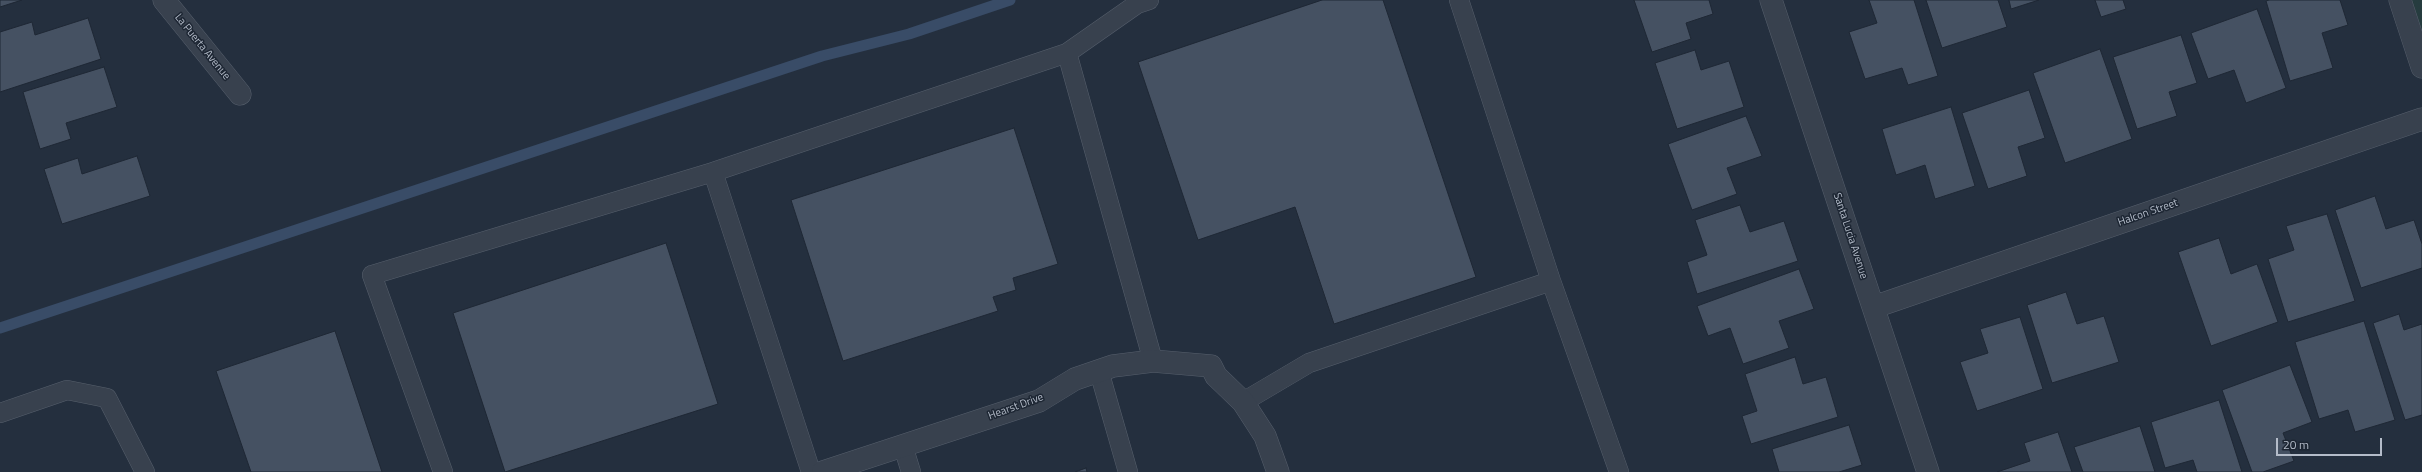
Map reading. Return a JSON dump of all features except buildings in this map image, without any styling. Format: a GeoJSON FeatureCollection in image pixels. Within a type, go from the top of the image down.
{"type":"FeatureCollection","features":[{"type":"Feature","properties":{"kind":"street","name":"La Puerta Avenue"},"geometry":{"type":"LineString","coordinates":[[164,0],[240,94]]}},
{"type":"Feature","properties":{"kind":"street","name":"Santa Lucia Avenue"},"geometry":{"type":"LineString","coordinates":[[1771,0],[1928,472]]}},
{"type":"Feature","properties":{"kind":"street"},"geometry":{"type":"LineString","coordinates":[[2400,0],[2422,67]]}},
{"type":"Feature","properties":{"kind":"street","name":"Halcon Street"},"geometry":{"type":"LineString","coordinates":[[1874,308],[2422,119]]}},
{"type":"Feature","properties":{"kind":"street","name":"Hearst Drive"},"geometry":{"type":"LineString","coordinates":[[823,472],[1039,401],[1075,379],[1113,366],[1153,361],[1211,366],[1216,376],[1244,402]]}},
{"type":"Feature","properties":{"kind":"street"},"geometry":{"type":"LineString","coordinates":[[1244,402],[1265,436],[1278,472]]}},
{"type":"Feature","properties":{"kind":"lane"},"geometry":{"type":"LineString","coordinates":[[443,472],[372,275],[713,172],[1067,53],[1137,4],[1149,0]]}},
{"type":"Feature","properties":{"kind":"lane"},"geometry":{"type":"LineString","coordinates":[[1459,0],[1551,281],[1619,472]]}},
{"type":"Feature","properties":{"kind":"lane"},"geometry":{"type":"LineString","coordinates":[[1067,53],[1153,361]]}},
{"type":"Feature","properties":{"kind":"lane"},"geometry":{"type":"LineString","coordinates":[[713,172],[811,472]]}},
{"type":"Feature","properties":{"kind":"lane"},"geometry":{"type":"LineString","coordinates":[[1244,402],[1309,363],[1551,281]]}},
{"type":"Feature","properties":{"kind":"lane"},"geometry":{"type":"LineString","coordinates":[[1099,371],[1128,472]]}},
{"type":"Feature","properties":{"kind":"lane"},"geometry":{"type":"LineString","coordinates":[[0,413],[67,390],[107,398],[145,472]]}},
{"type":"Feature","properties":{"kind":"lane"},"geometry":{"type":"LineString","coordinates":[[903,446],[911,472]]}},
{"type":"Feature","properties":{"kind":"green space"},"geometry":{"type":"Polygon","coordinates":[[[2400,0],[2422,0],[2422,67],[2400,0]]]}},
{"type":"Feature","properties":{"kind":"waterway"},"geometry":{"type":"LineString","coordinates":[[0,328],[822,56],[909,34],[1010,0]]}}]}
